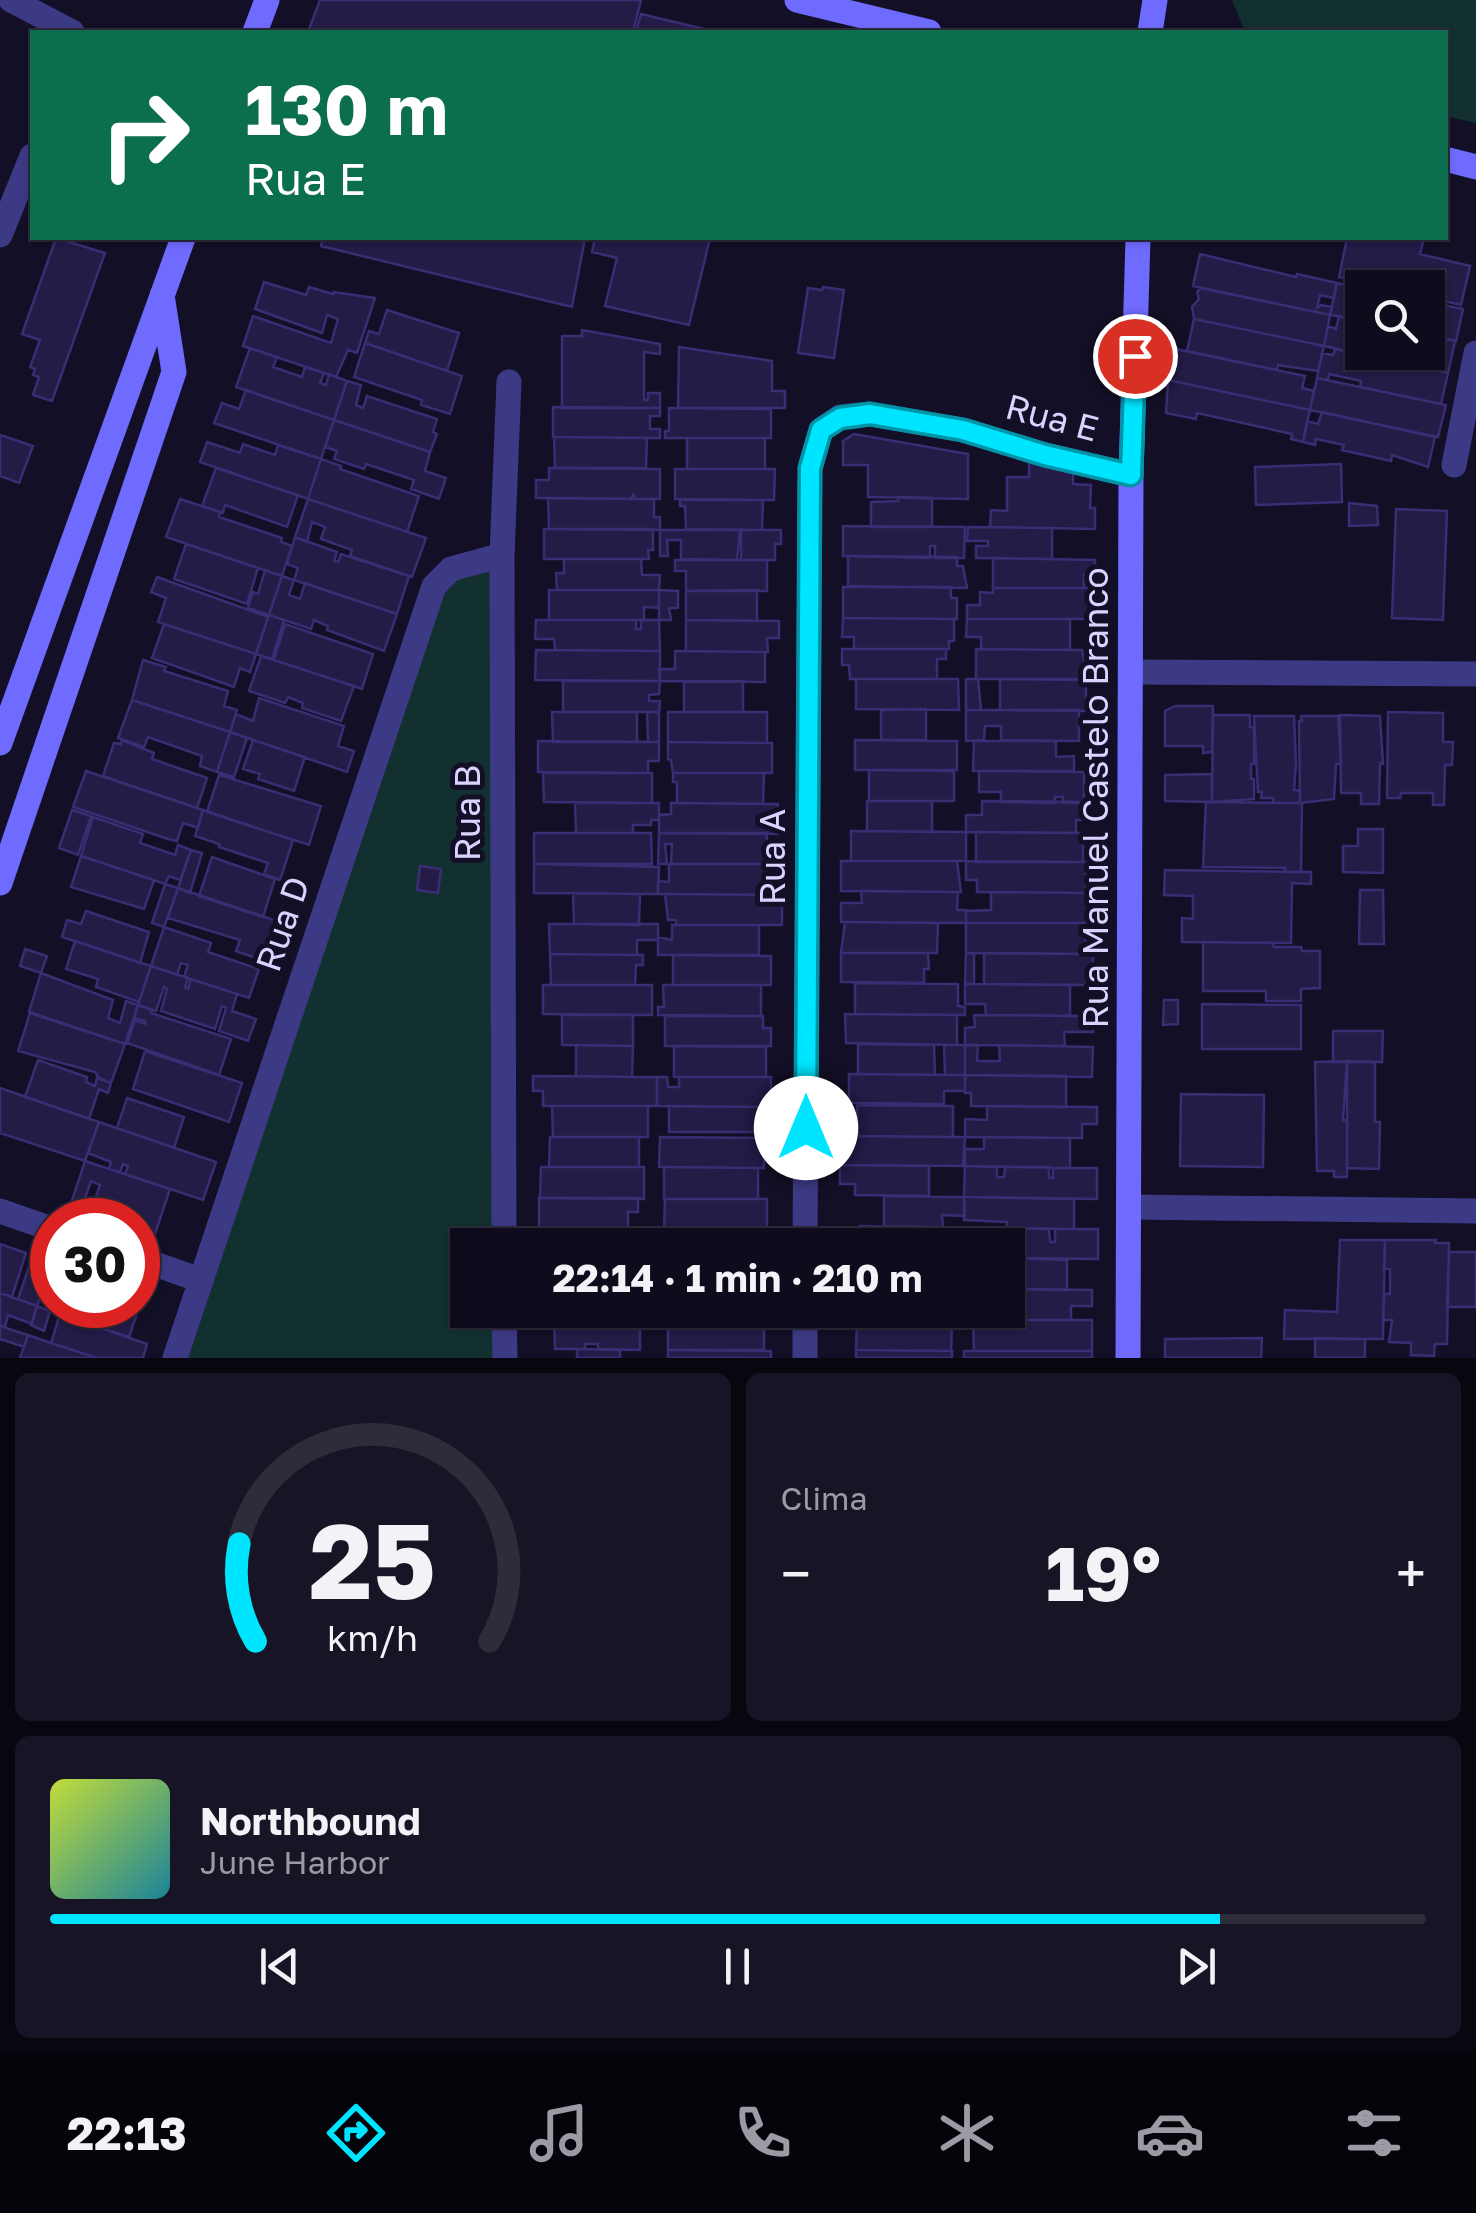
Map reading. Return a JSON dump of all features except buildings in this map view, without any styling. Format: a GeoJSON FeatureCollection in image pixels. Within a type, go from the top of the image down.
{"type":"FeatureCollection","features":[{"type":"Feature","properties":{"kind":"street"},"geometry":{"type":"LineString","coordinates":[[11,0],[68,30]]}},
{"type":"Feature","properties":{"kind":"street"},"geometry":{"type":"LineString","coordinates":[[256,30],[266,0]]}},
{"type":"Feature","properties":{"kind":"street"},"geometry":{"type":"LineString","coordinates":[[798,0],[922,30]]}},
{"type":"Feature","properties":{"kind":"street"},"geometry":{"type":"LineString","coordinates":[[1150,30],[1155,0]]}},
{"type":"Feature","properties":{"kind":"street"},"geometry":{"type":"LineString","coordinates":[[1448,160],[1476,167]]}},
{"type":"Feature","properties":{"kind":"street"},"geometry":{"type":"LineString","coordinates":[[0,235],[30,161]]}},
{"type":"Feature","properties":{"kind":"street"},"geometry":{"type":"LineString","coordinates":[[0,743],[182,240]]}},
{"type":"Feature","properties":{"kind":"street","name":"Rua Manuel Castelo Branco"},"geometry":{"type":"LineString","coordinates":[[1128,1358],[1131,475],[1138,240]]}},
{"type":"Feature","properties":{"kind":"street"},"geometry":{"type":"LineString","coordinates":[[0,883],[174,372],[162,295]]}},
{"type":"Feature","properties":{"kind":"street"},"geometry":{"type":"LineString","coordinates":[[1454,465],[1476,353]]}},
{"type":"Feature","properties":{"kind":"street","name":"Rua B"},"geometry":{"type":"LineString","coordinates":[[504,1228],[502,555],[509,382]]}},
{"type":"Feature","properties":{"kind":"street","name":"Rua E"},"geometry":{"type":"LineString","coordinates":[[810,468],[821,430],[840,418],[870,414],[963,430],[1131,475]]}},
{"type":"Feature","properties":{"kind":"street","name":"Rua A"},"geometry":{"type":"LineString","coordinates":[[805,1228],[810,468]]}},
{"type":"Feature","properties":{"kind":"street","name":"Rua D"},"geometry":{"type":"LineString","coordinates":[[175,1358],[434,586],[452,569],[502,555]]}},
{"type":"Feature","properties":{"kind":"street"},"geometry":{"type":"LineString","coordinates":[[1130,672],[1476,674]]}},
{"type":"Feature","properties":{"kind":"street"},"geometry":{"type":"LineString","coordinates":[[1130,1207],[1476,1211]]}},
{"type":"Feature","properties":{"kind":"street"},"geometry":{"type":"LineString","coordinates":[[0,1210],[30,1221]]}},
{"type":"Feature","properties":{"kind":"street"},"geometry":{"type":"LineString","coordinates":[[160,1266],[200,1280]]}},
{"type":"Feature","properties":{"kind":"street"},"geometry":{"type":"LineString","coordinates":[[504,1328],[505,1358]]}},
{"type":"Feature","properties":{"kind":"street"},"geometry":{"type":"LineString","coordinates":[[804,1358],[805,1328]]}},
{"type":"Feature","properties":{"kind":"green space"},"geometry":{"type":"Polygon","coordinates":[[[1232,0],[1476,0],[1476,123],[1448,117],[1448,30],[1244,30],[1232,0]]]}},
{"type":"Feature","properties":{"kind":"green space"},"geometry":{"type":"Polygon","coordinates":[[[498,558],[497,1228],[450,1228],[450,1328],[497,1328],[496,1358],[182,1358],[437,587],[498,558]]]}},
{"type":"Feature","properties":{"kind":"route"},"geometry":{"type":"LineString","coordinates":[[806,1128],[810,468],[821,430],[840,418],[870,414],[910,419],[1131,475],[1135,356]]}}]}
